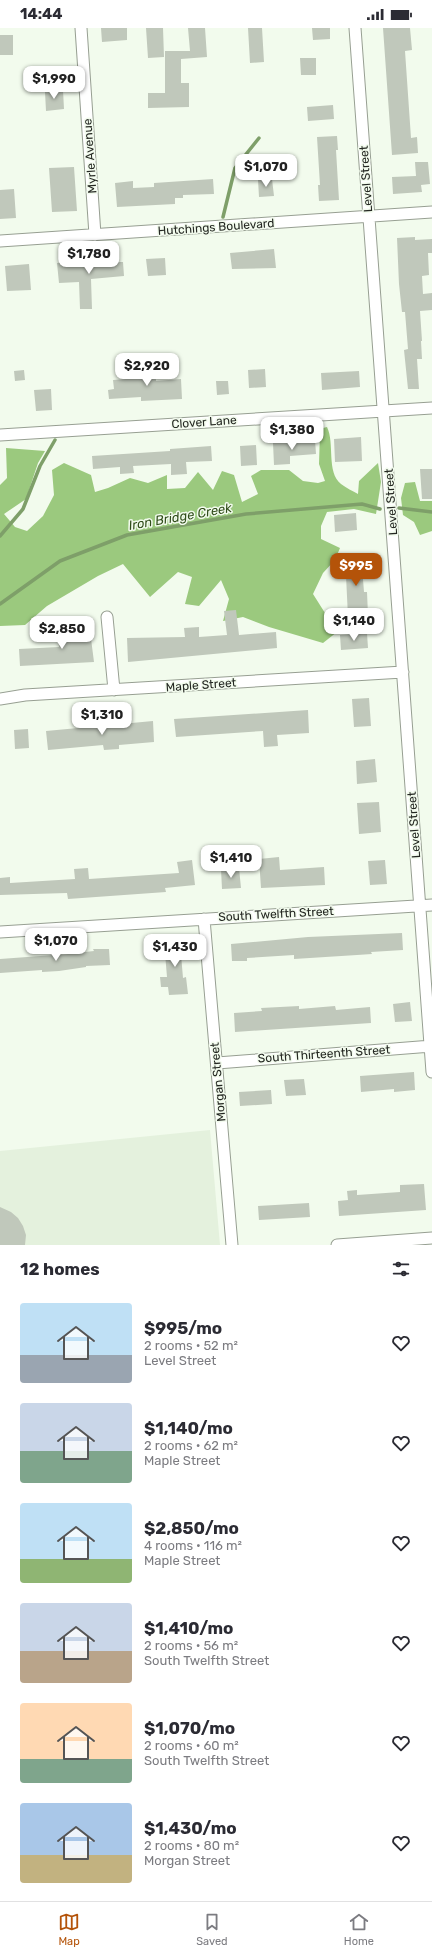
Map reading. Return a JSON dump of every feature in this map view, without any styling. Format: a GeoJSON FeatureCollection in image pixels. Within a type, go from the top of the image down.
{"type":"FeatureCollection","features":[{"type":"Feature","properties":{"kind":"street","name":"Myrle Avenue"},"geometry":{"type":"LineString","coordinates":[[81,28],[95,235]]}},
{"type":"Feature","properties":{"kind":"street","name":"Level Street"},"geometry":{"type":"LineString","coordinates":[[355,28],[432,1072]]}},
{"type":"Feature","properties":{"kind":"street","name":"Hutchings Boulevard"},"geometry":{"type":"LineString","coordinates":[[0,241],[432,212]]}},
{"type":"Feature","properties":{"kind":"street","name":"Clover Lane"},"geometry":{"type":"LineString","coordinates":[[0,435],[432,408]]}},
{"type":"Feature","properties":{"kind":"street"},"geometry":{"type":"LineString","coordinates":[[107,617],[114,690]]}},
{"type":"Feature","properties":{"kind":"street","name":"Maple Street"},"geometry":{"type":"LineString","coordinates":[[0,699],[25,695],[403,672]]}},
{"type":"Feature","properties":{"kind":"street","name":"South Twelfth Street"},"geometry":{"type":"LineString","coordinates":[[0,932],[432,905]]}},
{"type":"Feature","properties":{"kind":"street","name":"Morgan Street"},"geometry":{"type":"LineString","coordinates":[[204,919],[232,1245]]}},
{"type":"Feature","properties":{"kind":"street","name":"South Thirteenth Street"},"geometry":{"type":"LineString","coordinates":[[217,1063],[431,1046]]}},
{"type":"Feature","properties":{"kind":"street"},"geometry":{"type":"LineString","coordinates":[[337,1245],[432,1238]]}},
{"type":"Feature","properties":{"kind":"shaded area"},"geometry":{"type":"Polygon","coordinates":[[[210,1130],[220,1245],[0,1245],[0,1151],[210,1130]]]}},
{"type":"Feature","properties":{"kind":"green space"},"geometry":{"type":"Polygon","coordinates":[[[327,427],[332,465],[336,479],[341,484],[358,494],[359,481],[378,463],[381,482],[376,514],[354,509],[327,512],[321,526],[321,539],[340,548],[335,560],[323,573],[313,594],[337,632],[323,643],[269,627],[243,617],[223,621],[229,599],[221,580],[199,606],[185,604],[192,577],[178,572],[150,597],[123,564],[98,576],[47,606],[25,625],[0,626],[0,485],[7,478],[6,448],[45,451],[38,463],[26,499],[4,514],[15,527],[27,531],[43,516],[54,495],[52,470],[64,463],[91,475],[95,492],[130,478],[148,483],[167,475],[167,489],[185,488],[198,472],[213,490],[222,471],[234,475],[242,502],[258,494],[251,476],[261,470],[289,470],[303,481],[318,483],[325,481],[319,464],[320,432],[323,428],[327,427]]]}},
{"type":"Feature","properties":{"kind":"green space"},"geometry":{"type":"Polygon","coordinates":[[[415,482],[420,501],[432,501],[432,531],[420,535],[414,522],[403,515],[401,498],[405,483],[415,482]]]}},
{"type":"Feature","properties":{"kind":"building"},"geometry":{"type":"Polygon","coordinates":[[[101,28],[127,28],[127,40],[102,42],[101,28]]]}},
{"type":"Feature","properties":{"kind":"building"},"geometry":{"type":"Polygon","coordinates":[[[146,28],[163,28],[164,57],[148,58],[146,28]]]}},
{"type":"Feature","properties":{"kind":"building"},"geometry":{"type":"Polygon","coordinates":[[[188,28],[205,28],[207,57],[181,59],[181,83],[189,83],[189,107],[148,108],[148,93],[165,93],[165,51],[190,51],[188,28]]]}},
{"type":"Feature","properties":{"kind":"building"},"geometry":{"type":"Polygon","coordinates":[[[248,28],[262,28],[264,62],[250,63],[248,28]]]}},
{"type":"Feature","properties":{"kind":"building"},"geometry":{"type":"Polygon","coordinates":[[[312,28],[330,28],[330,39],[313,40],[312,28]]]}},
{"type":"Feature","properties":{"kind":"building"},"geometry":{"type":"Polygon","coordinates":[[[383,28],[410,28],[412,50],[405,51],[411,138],[417,137],[418,153],[392,155],[383,28]]]}},
{"type":"Feature","properties":{"kind":"building"},"geometry":{"type":"Polygon","coordinates":[[[0,35],[13,35],[13,55],[0,55],[0,35]]]}},
{"type":"Feature","properties":{"kind":"building"},"geometry":{"type":"Polygon","coordinates":[[[300,58],[316,58],[316,75],[301,75],[300,58]]]}},
{"type":"Feature","properties":{"kind":"building"},"geometry":{"type":"Polygon","coordinates":[[[63,90],[64,109],[46,111],[45,92],[63,90]]]}},
{"type":"Feature","properties":{"kind":"building"},"geometry":{"type":"Polygon","coordinates":[[[333,105],[334,119],[308,121],[307,107],[333,105]]]}},
{"type":"Feature","properties":{"kind":"building"},"geometry":{"type":"Polygon","coordinates":[[[337,136],[338,150],[336,150],[339,200],[319,201],[318,185],[320,185],[317,137],[337,136]]]}},
{"type":"Feature","properties":{"kind":"building"},"geometry":{"type":"Polygon","coordinates":[[[415,162],[428,162],[430,184],[421,185],[422,192],[393,194],[392,177],[416,176],[415,162]]]}},
{"type":"Feature","properties":{"kind":"building"},"geometry":{"type":"Polygon","coordinates":[[[74,167],[77,211],[52,212],[49,168],[74,167]]]}},
{"type":"Feature","properties":{"kind":"building"},"geometry":{"type":"Polygon","coordinates":[[[213,179],[214,194],[183,195],[183,198],[175,198],[175,204],[117,207],[115,183],[133,181],[133,188],[154,187],[154,183],[213,179]]]}},
{"type":"Feature","properties":{"kind":"building"},"geometry":{"type":"Polygon","coordinates":[[[272,179],[274,196],[259,197],[258,180],[272,179]]]}},
{"type":"Feature","properties":{"kind":"building"},"geometry":{"type":"Polygon","coordinates":[[[14,189],[16,218],[0,219],[0,190],[14,189]]]}},
{"type":"Feature","properties":{"kind":"building"},"geometry":{"type":"Polygon","coordinates":[[[415,237],[415,240],[432,239],[432,253],[428,253],[429,275],[422,276],[423,294],[432,293],[432,310],[420,311],[422,359],[417,359],[419,389],[408,389],[404,350],[408,349],[405,312],[402,312],[399,284],[397,238],[415,237]]]}},
{"type":"Feature","properties":{"kind":"building"},"geometry":{"type":"Polygon","coordinates":[[[274,249],[276,268],[232,269],[230,253],[274,249]]]}},
{"type":"Feature","properties":{"kind":"building"},"geometry":{"type":"Polygon","coordinates":[[[116,256],[117,262],[123,262],[124,276],[91,279],[92,309],[80,309],[79,282],[59,283],[57,263],[90,261],[90,258],[116,256]]]}},
{"type":"Feature","properties":{"kind":"building"},"geometry":{"type":"Polygon","coordinates":[[[165,258],[166,275],[148,276],[146,259],[165,258]]]}},
{"type":"Feature","properties":{"kind":"building"},"geometry":{"type":"Polygon","coordinates":[[[29,264],[31,290],[7,291],[5,266],[29,264]]]}},
{"type":"Feature","properties":{"kind":"building"},"geometry":{"type":"Polygon","coordinates":[[[155,365],[156,381],[181,379],[182,399],[141,401],[141,397],[109,399],[108,390],[114,389],[113,380],[139,378],[139,366],[155,365]]]}},
{"type":"Feature","properties":{"kind":"building"},"geometry":{"type":"Polygon","coordinates":[[[265,369],[266,387],[249,388],[248,370],[265,369]]]}},
{"type":"Feature","properties":{"kind":"building"},"geometry":{"type":"Polygon","coordinates":[[[24,370],[25,380],[15,381],[14,371],[24,370]]]}},
{"type":"Feature","properties":{"kind":"building"},"geometry":{"type":"Polygon","coordinates":[[[359,371],[360,387],[322,390],[321,373],[359,371]]]}},
{"type":"Feature","properties":{"kind":"building"},"geometry":{"type":"Polygon","coordinates":[[[216,381],[228,381],[229,394],[217,395],[216,381]]]}},
{"type":"Feature","properties":{"kind":"building"},"geometry":{"type":"Polygon","coordinates":[[[51,389],[52,410],[36,411],[34,390],[51,389]]]}},
{"type":"Feature","properties":{"kind":"building"},"geometry":{"type":"Polygon","coordinates":[[[361,437],[362,461],[335,462],[334,439],[361,437]]]}},
{"type":"Feature","properties":{"kind":"building"},"geometry":{"type":"Polygon","coordinates":[[[315,440],[316,454],[290,456],[290,464],[274,465],[273,443],[315,440]]]}},
{"type":"Feature","properties":{"kind":"building"},"geometry":{"type":"Polygon","coordinates":[[[256,445],[257,465],[241,466],[240,446],[256,445]]]}},
{"type":"Feature","properties":{"kind":"building"},"geometry":{"type":"Polygon","coordinates":[[[211,446],[212,461],[186,462],[187,474],[171,475],[171,464],[133,466],[134,473],[120,474],[120,467],[93,469],[92,456],[170,451],[170,449],[211,446]]]}},
{"type":"Feature","properties":{"kind":"building"},"geometry":{"type":"Polygon","coordinates":[[[420,469],[432,469],[432,499],[422,499],[420,469]]]}},
{"type":"Feature","properties":{"kind":"building"},"geometry":{"type":"Polygon","coordinates":[[[356,513],[357,530],[335,532],[334,515],[356,513]]]}},
{"type":"Feature","properties":{"kind":"building"},"geometry":{"type":"Polygon","coordinates":[[[361,554],[364,592],[367,592],[368,615],[348,617],[345,555],[361,554]]]}},
{"type":"Feature","properties":{"kind":"building"},"geometry":{"type":"Polygon","coordinates":[[[236,610],[239,635],[276,632],[277,648],[128,662],[127,638],[185,637],[184,628],[199,627],[199,637],[227,635],[224,611],[236,610]]]}},
{"type":"Feature","properties":{"kind":"building"},"geometry":{"type":"Polygon","coordinates":[[[89,623],[94,662],[20,666],[19,649],[59,647],[58,637],[75,636],[74,624],[89,623]]]}},
{"type":"Feature","properties":{"kind":"building"},"geometry":{"type":"Polygon","coordinates":[[[367,633],[368,648],[341,650],[340,635],[367,633]]]}},
{"type":"Feature","properties":{"kind":"building"},"geometry":{"type":"Polygon","coordinates":[[[369,698],[371,726],[354,727],[352,699],[369,698]]]}},
{"type":"Feature","properties":{"kind":"building"},"geometry":{"type":"Polygon","coordinates":[[[308,710],[309,733],[277,735],[278,746],[264,747],[263,731],[176,737],[174,719],[308,710]]]}},
{"type":"Feature","properties":{"kind":"building"},"geometry":{"type":"Polygon","coordinates":[[[153,721],[154,742],[119,745],[119,749],[104,750],[103,745],[48,750],[46,731],[153,721]]]}},
{"type":"Feature","properties":{"kind":"building"},"geometry":{"type":"Polygon","coordinates":[[[28,729],[29,748],[15,749],[14,730],[28,729]]]}},
{"type":"Feature","properties":{"kind":"building"},"geometry":{"type":"Polygon","coordinates":[[[375,759],[377,782],[357,784],[356,761],[375,759]]]}},
{"type":"Feature","properties":{"kind":"building"},"geometry":{"type":"Polygon","coordinates":[[[379,802],[381,832],[359,834],[357,803],[379,802]]]}},
{"type":"Feature","properties":{"kind":"building"},"geometry":{"type":"Polygon","coordinates":[[[279,857],[280,870],[324,867],[325,885],[261,888],[259,859],[279,857]]]}},
{"type":"Feature","properties":{"kind":"building"},"geometry":{"type":"Polygon","coordinates":[[[192,860],[195,885],[165,888],[166,892],[68,899],[67,893],[0,895],[0,878],[10,877],[10,883],[75,879],[74,869],[88,868],[89,879],[179,873],[177,862],[192,860]]]}},
{"type":"Feature","properties":{"kind":"building"},"geometry":{"type":"Polygon","coordinates":[[[385,860],[387,884],[370,885],[368,861],[385,860]]]}},
{"type":"Feature","properties":{"kind":"building"},"geometry":{"type":"Polygon","coordinates":[[[239,868],[241,888],[222,889],[221,869],[239,868]]]}},
{"type":"Feature","properties":{"kind":"building"},"geometry":{"type":"Polygon","coordinates":[[[402,933],[403,950],[371,952],[372,954],[357,955],[294,959],[294,955],[247,958],[247,961],[232,961],[231,944],[308,937],[402,933]]]}},
{"type":"Feature","properties":{"kind":"building"},"geometry":{"type":"Polygon","coordinates":[[[185,939],[186,954],[181,954],[183,978],[186,977],[188,994],[169,995],[168,987],[161,987],[160,977],[167,977],[164,941],[185,939]]]}},
{"type":"Feature","properties":{"kind":"building"},"geometry":{"type":"Polygon","coordinates":[[[93,949],[109,949],[110,965],[86,966],[59,971],[42,972],[42,970],[0,973],[0,959],[68,954],[94,951],[93,949]]]}},
{"type":"Feature","properties":{"kind":"building"},"geometry":{"type":"Polygon","coordinates":[[[410,1002],[412,1021],[395,1022],[393,1004],[410,1002]]]}},
{"type":"Feature","properties":{"kind":"building"},"geometry":{"type":"Polygon","coordinates":[[[299,1006],[299,1009],[335,1006],[336,1010],[370,1007],[371,1023],[235,1032],[234,1013],[262,1011],[261,1008],[299,1006]]]}},
{"type":"Feature","properties":{"kind":"building"},"geometry":{"type":"Polygon","coordinates":[[[414,1072],[415,1090],[394,1092],[394,1089],[361,1092],[360,1076],[414,1072]]]}},
{"type":"Feature","properties":{"kind":"building"},"geometry":{"type":"Polygon","coordinates":[[[304,1079],[306,1095],[286,1096],[284,1080],[304,1079]]]}},
{"type":"Feature","properties":{"kind":"building"},"geometry":{"type":"Polygon","coordinates":[[[271,1090],[272,1104],[240,1106],[239,1092],[271,1090]]]}},
{"type":"Feature","properties":{"kind":"building"},"geometry":{"type":"Polygon","coordinates":[[[424,1184],[426,1210],[339,1216],[338,1201],[348,1200],[347,1191],[357,1190],[357,1195],[400,1192],[400,1185],[424,1184]]]}},
{"type":"Feature","properties":{"kind":"building"},"geometry":{"type":"Polygon","coordinates":[[[309,1203],[310,1217],[259,1220],[258,1206],[309,1203]]]}},
{"type":"Feature","properties":{"kind":"building"},"geometry":{"type":"Polygon","coordinates":[[[0,1207],[11,1212],[18,1218],[26,1235],[25,1245],[0,1245],[0,1207]]]}},
{"type":"Feature","properties":{"kind":"waterway"},"geometry":{"type":"LineString","coordinates":[[223,217],[235,168],[259,138]]}},
{"type":"Feature","properties":{"kind":"waterway"},"geometry":{"type":"LineString","coordinates":[[0,536],[23,509],[40,466],[55,440]]}},
{"type":"Feature","properties":{"kind":"waterway","name":"Iron Bridge Creek"},"geometry":{"type":"LineString","coordinates":[[0,604],[60,561],[127,535],[246,514],[362,504],[380,509]]}},
{"type":"Feature","properties":{"kind":"waterway","name":"Iron Bridge Creek"},"geometry":{"type":"LineString","coordinates":[[399,508],[432,512]]}}]}
